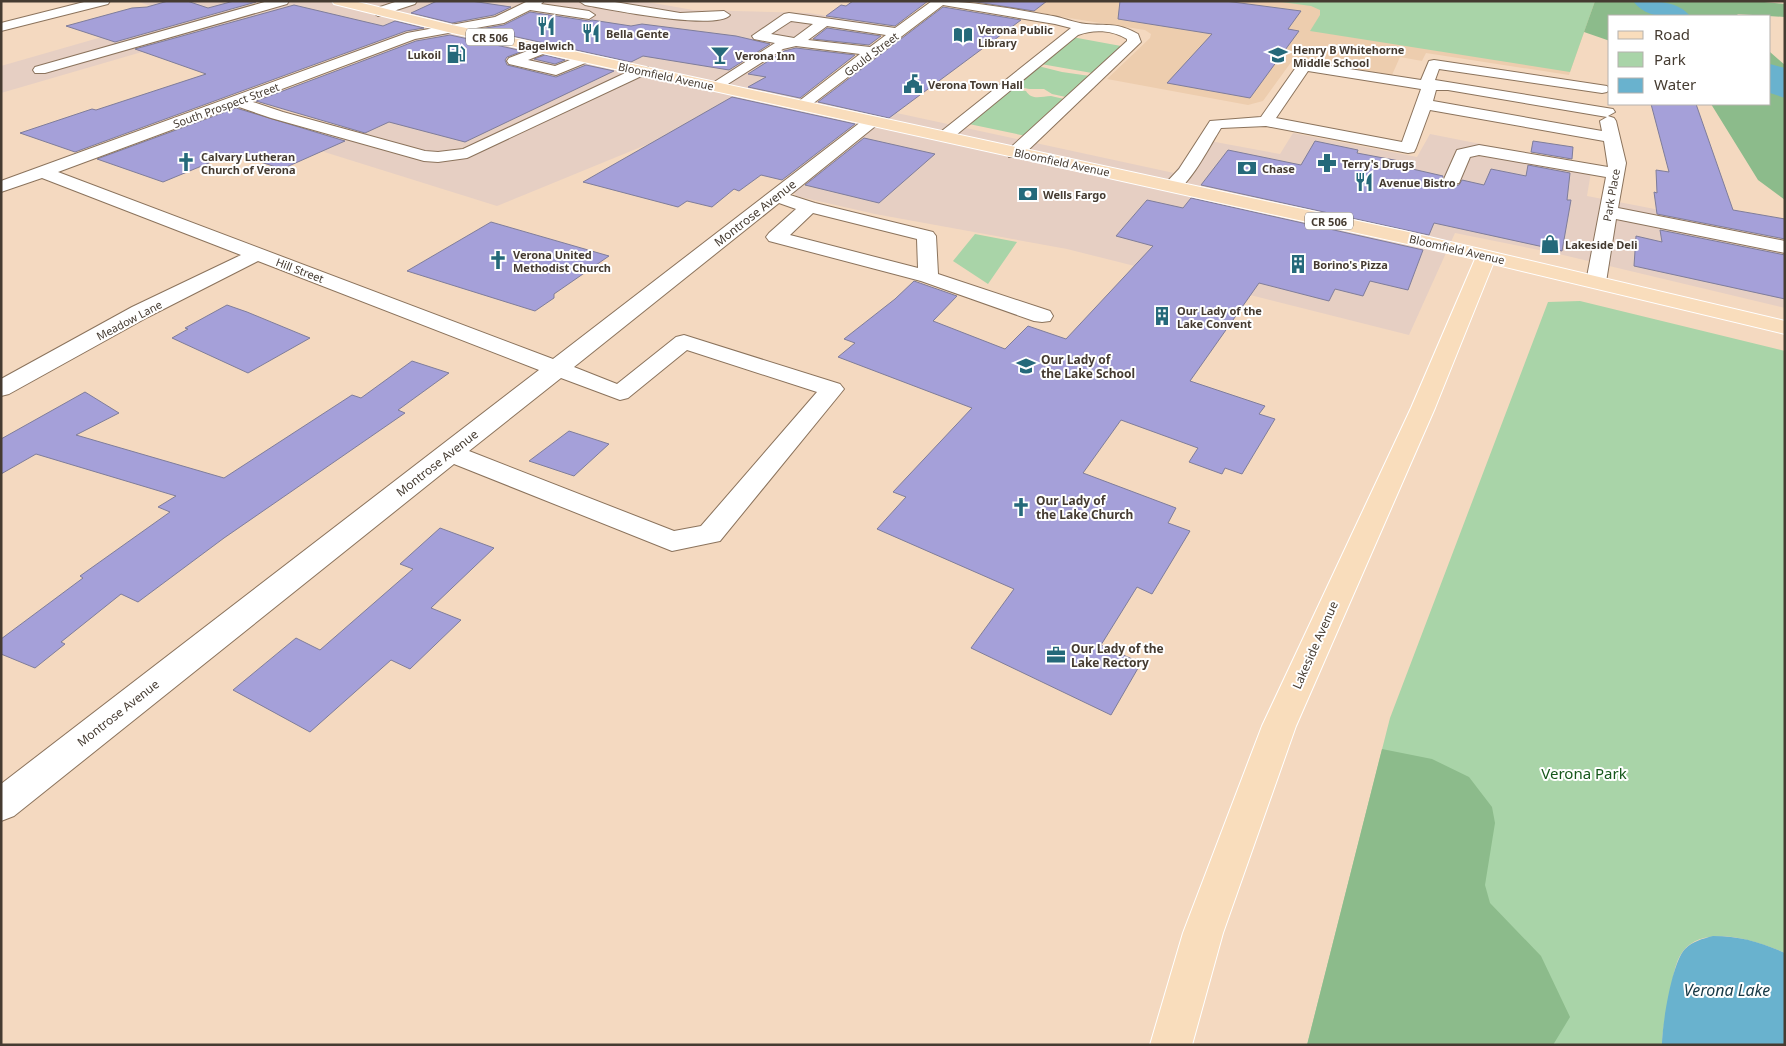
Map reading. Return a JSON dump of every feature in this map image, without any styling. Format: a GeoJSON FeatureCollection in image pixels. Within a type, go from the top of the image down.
{"type":"FeatureCollection","features":[{"type":"Feature","properties":{"kind":"main road","name":"Bloomfield Avenue"},"geometry":{"type":"LineString","coordinates":[[344,2],[378,12],[543,49],[1486,256],[1785,328]]}},
{"type":"Feature","properties":{"kind":"main road","name":"Lakeside Avenue"},"geometry":{"type":"LineString","coordinates":[[1171,1045],[1203,933],[1278,726],[1419,417],[1486,256]]}},
{"type":"Feature","properties":{"kind":"street"},"geometry":{"type":"LineString","coordinates":[[1,27],[104,1]]}},
{"type":"Feature","properties":{"kind":"street"},"geometry":{"type":"LineString","coordinates":[[40,70],[283,1]]}},
{"type":"Feature","properties":{"kind":"street"},"geometry":{"type":"LineString","coordinates":[[378,12],[411,1]]}},
{"type":"Feature","properties":{"kind":"street"},"geometry":{"type":"LineString","coordinates":[[585,1],[680,17],[724,15]]}},
{"type":"Feature","properties":{"kind":"street"},"geometry":{"type":"LineString","coordinates":[[940,1],[1056,20],[1085,28],[1118,30],[1133,37],[1134,42],[1015,153]]}},
{"type":"Feature","properties":{"kind":"street","name":"Gould Street"},"geometry":{"type":"LineString","coordinates":[[802,105],[940,1]]}},
{"type":"Feature","properties":{"kind":"street"},"geometry":{"type":"LineString","coordinates":[[534,3],[589,15]]}},
{"type":"Feature","properties":{"kind":"street","name":"South Prospect Street"},"geometry":{"type":"LineString","coordinates":[[1,187],[412,36],[499,20],[534,3]]}},
{"type":"Feature","properties":{"kind":"street"},"geometry":{"type":"LineString","coordinates":[[874,52],[759,36],[789,17],[899,33]]}},
{"type":"Feature","properties":{"kind":"street"},"geometry":{"type":"LineString","coordinates":[[715,86],[778,46],[796,42],[825,22]]}},
{"type":"Feature","properties":{"kind":"street"},"geometry":{"type":"LineString","coordinates":[[944,137],[1070,34],[1085,28]]}},
{"type":"Feature","properties":{"kind":"street"},"geometry":{"type":"LineString","coordinates":[[543,49],[514,62],[556,71],[585,58]]}},
{"type":"Feature","properties":{"kind":"street","name":"Park Place"},"geometry":{"type":"LineString","coordinates":[[1428,85],[1434,64],[1601,83],[1617,164],[1596,282]]}},
{"type":"Feature","properties":{"kind":"street"},"geometry":{"type":"LineString","coordinates":[[1266,121],[1304,66],[1428,85],[1448,86],[1607,112]]}},
{"type":"Feature","properties":{"kind":"street"},"geometry":{"type":"LineString","coordinates":[[236,101],[277,115],[424,156],[452,156],[467,153],[643,70]]}},
{"type":"Feature","properties":{"kind":"street"},"geometry":{"type":"LineString","coordinates":[[1172,186],[1185,172],[1216,124],[1266,121],[1408,148],[1429,90],[1428,85]]}},
{"type":"Feature","properties":{"kind":"street"},"geometry":{"type":"LineString","coordinates":[[1424,104],[1612,138]]}},
{"type":"Feature","properties":{"kind":"street","name":"Montrose Avenue"},"geometry":{"type":"LineString","coordinates":[[1,805],[872,121]]}},
{"type":"Feature","properties":{"kind":"street"},"geometry":{"type":"LineString","coordinates":[[1453,179],[1462,154],[1479,150],[1615,173]]}},
{"type":"Feature","properties":{"kind":"street","name":"Hill Street"},"geometry":{"type":"LineString","coordinates":[[43,172],[620,393],[684,342],[832,389],[710,534],[672,542],[450,453]]}},
{"type":"Feature","properties":{"kind":"street"},"geometry":{"type":"LineString","coordinates":[[776,196],[809,207],[926,236],[928,277]]}},
{"type":"Feature","properties":{"kind":"street"},"geometry":{"type":"LineString","coordinates":[[809,207],[776,237],[928,277],[1042,316]]}},
{"type":"Feature","properties":{"kind":"street"},"geometry":{"type":"LineString","coordinates":[[1608,212],[1785,247]]}},
{"type":"Feature","properties":{"kind":"street","name":"Meadow Lane"},"geometry":{"type":"LineString","coordinates":[[1,389],[140,312],[258,254]]}},
{"type":"Feature","properties":{"kind":"shaded area"},"geometry":{"type":"Polygon","coordinates":[[[137,1],[642,1],[693,10],[809,13],[892,26],[802,89],[869,107],[1174,173],[1199,139],[1280,154],[1293,133],[1417,157],[1430,134],[1592,166],[1587,196],[1785,234],[1785,308],[1559,254],[1455,233],[1409,335],[1067,249],[875,214],[796,196],[783,171],[658,140],[497,206],[302,145],[438,85],[362,65],[356,57],[238,24],[1,93],[1,66],[175,16],[137,1]]]}},
{"type":"Feature","properties":{"kind":"shaded area","name":"Henry B Whitehorne Middle School"},"geometry":{"type":"Polygon","coordinates":[[[961,1],[1595,1],[1569,75],[1426,53],[1422,61],[1400,57],[1392,75],[1298,60],[1292,61],[1263,101],[1248,105],[1107,79],[1150,38],[1151,34],[1145,30],[961,1]]]}},
{"type":"Feature","properties":{"kind":"green space"},"geometry":{"type":"Polygon","coordinates":[[[1274,1],[1595,1],[1570,72],[1310,31],[1320,15],[1320,10],[1311,6],[1274,1]]]}},
{"type":"Feature","properties":{"kind":"green space"},"geometry":{"type":"Polygon","coordinates":[[[1595,1],[1754,1],[1785,4],[1785,17],[1737,14],[1608,15],[1608,40],[1584,32],[1595,1]]]}},
{"type":"Feature","properties":{"kind":"green space"},"geometry":{"type":"Polygon","coordinates":[[[1072,37],[1121,46],[1092,73],[1041,64],[1072,37]]]}},
{"type":"Feature","properties":{"kind":"green space"},"geometry":{"type":"Polygon","coordinates":[[[1771,53],[1785,65],[1785,200],[1758,180],[1712,105],[1771,105],[1771,53]]]}},
{"type":"Feature","properties":{"kind":"green space"},"geometry":{"type":"Polygon","coordinates":[[[1038,66],[1090,76],[1066,97],[1052,94],[1044,89],[1014,86],[1038,66]]]}},
{"type":"Feature","properties":{"kind":"green space"},"geometry":{"type":"Polygon","coordinates":[[[1011,89],[1026,91],[1034,97],[1051,96],[1064,99],[1026,136],[969,124],[1011,89]]]}},
{"type":"Feature","properties":{"kind":"green space"},"geometry":{"type":"Polygon","coordinates":[[[975,234],[1017,242],[988,284],[953,261],[975,234]]]}},
{"type":"Feature","properties":{"kind":"green space","name":"Verona Park"},"geometry":{"type":"Polygon","coordinates":[[[1580,301],[1785,351],[1785,953],[1761,944],[1732,937],[1704,938],[1693,943],[1683,951],[1676,966],[1662,1045],[1307,1045],[1390,718],[1548,302],[1580,301]]]}},
{"type":"Feature","properties":{"kind":"green space"},"geometry":{"type":"Polygon","coordinates":[[[1382,749],[1432,759],[1469,777],[1492,807],[1495,823],[1485,885],[1490,903],[1541,956],[1570,1017],[1553,1045],[1307,1045],[1382,749]]]}},
{"type":"Feature","properties":{"kind":"water","name":"Verona Lake"},"geometry":{"type":"Polygon","coordinates":[[[1713,936],[1750,940],[1785,953],[1785,1045],[1662,1045],[1669,994],[1680,956],[1691,944],[1713,936]]]}},
{"type":"Feature","properties":{"kind":"building"},"geometry":{"type":"Polygon","coordinates":[[[168,1],[187,1],[208,8],[234,1],[256,2],[115,42],[66,26],[132,8],[147,7],[168,1]]]}},
{"type":"Feature","properties":{"kind":"building"},"geometry":{"type":"Polygon","coordinates":[[[437,1],[471,1],[511,7],[494,15],[452,23],[411,13],[437,1]]]}},
{"type":"Feature","properties":{"kind":"building"},"geometry":{"type":"Polygon","coordinates":[[[853,1],[928,1],[895,26],[826,16],[841,5],[846,6],[853,1]]]}},
{"type":"Feature","properties":{"kind":"building"},"geometry":{"type":"Polygon","coordinates":[[[970,1],[1047,1],[1034,11],[970,1]]]}},
{"type":"Feature","properties":{"kind":"building","name":"Henry B Whitehorne Middle School"},"geometry":{"type":"Polygon","coordinates":[[[1120,1],[1225,1],[1301,11],[1288,29],[1299,31],[1250,98],[1167,83],[1212,34],[1118,19],[1120,1]]]}},
{"type":"Feature","properties":{"kind":"building"},"geometry":{"type":"Polygon","coordinates":[[[294,5],[383,26],[395,21],[424,28],[406,31],[75,152],[20,133],[206,74],[135,49],[294,5]]]}},
{"type":"Feature","properties":{"kind":"building"},"geometry":{"type":"Polygon","coordinates":[[[943,7],[1021,20],[889,118],[818,102],[943,7]]]}},
{"type":"Feature","properties":{"kind":"building"},"geometry":{"type":"Polygon","coordinates":[[[530,12],[631,26],[642,24],[736,36],[770,44],[729,70],[643,56],[631,62],[480,29],[504,25],[530,12]]]}},
{"type":"Feature","properties":{"kind":"building"},"geometry":{"type":"Polygon","coordinates":[[[827,28],[881,36],[869,45],[813,39],[827,28]]]}},
{"type":"Feature","properties":{"kind":"building"},"geometry":{"type":"Polygon","coordinates":[[[450,35],[523,51],[507,57],[505,60],[507,65],[556,77],[586,65],[614,71],[465,142],[389,122],[365,133],[256,101],[416,41],[450,35]]]}},
{"type":"Feature","properties":{"kind":"building"},"geometry":{"type":"Polygon","coordinates":[[[796,48],[855,55],[800,98],[748,87],[766,77],[748,74],[784,51],[796,48]]]}},
{"type":"Feature","properties":{"kind":"building"},"geometry":{"type":"Polygon","coordinates":[[[545,55],[565,60],[555,64],[534,59],[545,55]]]}},
{"type":"Feature","properties":{"kind":"building"},"geometry":{"type":"Polygon","coordinates":[[[732,97],[855,124],[782,180],[761,175],[739,191],[734,189],[712,207],[687,201],[678,207],[583,182],[732,97]]]}},
{"type":"Feature","properties":{"kind":"building"},"geometry":{"type":"Polygon","coordinates":[[[1651,105],[1696,105],[1733,210],[1785,219],[1785,239],[1657,214],[1654,192],[1657,193],[1656,170],[1669,172],[1651,105]]]}},
{"type":"Feature","properties":{"kind":"building"},"geometry":{"type":"Polygon","coordinates":[[[236,108],[345,141],[282,169],[233,153],[163,182],[97,159],[236,108]]]}},
{"type":"Feature","properties":{"kind":"building"},"geometry":{"type":"Polygon","coordinates":[[[864,138],[935,154],[879,203],[805,185],[864,138]]]}},
{"type":"Feature","properties":{"kind":"building"},"geometry":{"type":"Polygon","coordinates":[[[1315,141],[1358,150],[1357,153],[1410,163],[1408,168],[1443,176],[1442,180],[1446,184],[1453,186],[1459,185],[1462,180],[1484,185],[1491,169],[1526,176],[1528,165],[1570,173],[1567,200],[1571,200],[1562,251],[1434,223],[1429,235],[1201,185],[1228,150],[1301,165],[1315,141]]]}},
{"type":"Feature","properties":{"kind":"building"},"geometry":{"type":"Polygon","coordinates":[[[1533,141],[1573,147],[1572,159],[1531,152],[1533,141]]]}},
{"type":"Feature","properties":{"kind":"building"},"geometry":{"type":"Polygon","coordinates":[[[1191,198],[1423,250],[1408,290],[1370,281],[1363,296],[1335,289],[1329,301],[1259,283],[1190,381],[1265,406],[1259,414],[1275,419],[1242,474],[1225,468],[1222,474],[1189,462],[1198,448],[1121,420],[1083,473],[1176,508],[1168,523],[1190,531],[1152,594],[1137,587],[1101,645],[1141,663],[1111,715],[971,648],[1014,589],[877,529],[906,497],[893,492],[972,408],[838,357],[855,343],[844,339],[895,299],[914,281],[957,296],[933,321],[1005,349],[1028,326],[1066,339],[1153,246],[1116,236],[1147,200],[1183,208],[1191,198]]]}},
{"type":"Feature","properties":{"kind":"building","name":"Verona United Methodist Church"},"geometry":{"type":"Polygon","coordinates":[[[491,222],[609,256],[554,294],[554,298],[535,311],[407,271],[491,222]]]}},
{"type":"Feature","properties":{"kind":"building"},"geometry":{"type":"Polygon","coordinates":[[[1660,230],[1785,255],[1785,299],[1634,266],[1636,236],[1662,242],[1660,230]]]}},
{"type":"Feature","properties":{"kind":"building"},"geometry":{"type":"Polygon","coordinates":[[[227,305],[310,338],[248,373],[172,338],[188,329],[185,328],[227,305]]]}},
{"type":"Feature","properties":{"kind":"building"},"geometry":{"type":"Polygon","coordinates":[[[412,361],[449,373],[398,410],[405,413],[224,538],[138,602],[121,594],[61,642],[65,644],[35,668],[1,654],[1,639],[83,578],[80,576],[170,512],[158,507],[176,496],[36,454],[1,474],[1,439],[85,392],[119,413],[76,435],[224,478],[352,395],[361,398],[412,361]]]}},
{"type":"Feature","properties":{"kind":"building"},"geometry":{"type":"Polygon","coordinates":[[[569,431],[609,444],[574,476],[529,461],[569,431]]]}},
{"type":"Feature","properties":{"kind":"building"},"geometry":{"type":"Polygon","coordinates":[[[440,528],[494,548],[431,608],[461,620],[410,669],[391,660],[310,732],[233,690],[296,638],[320,650],[413,569],[400,564],[440,528]]]}},
{"type":"Feature","properties":{"kind":"waterway"},"geometry":{"type":"LineString","coordinates":[[1649,1],[1672,15]]}},
{"type":"Feature","properties":{"kind":"waterway"},"geometry":{"type":"LineString","coordinates":[[1771,76],[1785,87]]}},
{"type":"Feature","properties":{"kind":"place","name":"Bagelwich"},"geometry":{"type":"Point","coordinates":[546,26]}},
{"type":"Feature","properties":{"kind":"place","name":"Bella Gente"},"geometry":{"type":"Point","coordinates":[591,33]}},
{"type":"Feature","properties":{"kind":"place","name":"Verona Public Library"},"geometry":{"type":"Point","coordinates":[963,35]}},
{"type":"Feature","properties":{"kind":"place","name":"Lukoil"},"geometry":{"type":"Point","coordinates":[456,54]}},
{"type":"Feature","properties":{"kind":"place","name":"Verona Inn"},"geometry":{"type":"Point","coordinates":[720,55]}},
{"type":"Feature","properties":{"kind":"place","name":"Henry B Whitehorne Middle School"},"geometry":{"type":"Point","coordinates":[1278,55]}},
{"type":"Feature","properties":{"kind":"place","name":"Verona Town Hall"},"geometry":{"type":"Point","coordinates":[913,84]}},
{"type":"Feature","properties":{"kind":"place","name":"Calvary Lutheran Church of Verona"},"geometry":{"type":"Point","coordinates":[186,162]}},
{"type":"Feature","properties":{"kind":"place","name":"Terry's Drugs"},"geometry":{"type":"Point","coordinates":[1327,163]}},
{"type":"Feature","properties":{"kind":"place","name":"Chase"},"geometry":{"type":"Point","coordinates":[1247,168]}},
{"type":"Feature","properties":{"kind":"place","name":"Avenue Bistro"},"geometry":{"type":"Point","coordinates":[1364,182]}},
{"type":"Feature","properties":{"kind":"place","name":"Wells Fargo"},"geometry":{"type":"Point","coordinates":[1028,194]}},
{"type":"Feature","properties":{"kind":"place","name":"Lakeside Deli"},"geometry":{"type":"Point","coordinates":[1550,244]}},
{"type":"Feature","properties":{"kind":"place","name":"Verona United Methodist Church"},"geometry":{"type":"Point","coordinates":[498,260]}},
{"type":"Feature","properties":{"kind":"place","name":"Borino's Pizza"},"geometry":{"type":"Point","coordinates":[1298,264]}},
{"type":"Feature","properties":{"kind":"place","name":"Our Lady of the Lake Convent"},"geometry":{"type":"Point","coordinates":[1162,316]}},
{"type":"Feature","properties":{"kind":"place","name":"Our Lady of the Lake School"},"geometry":{"type":"Point","coordinates":[1026,366]}},
{"type":"Feature","properties":{"kind":"place","name":"Our Lady of the Lake Church"},"geometry":{"type":"Point","coordinates":[1021,507]}},
{"type":"Feature","properties":{"kind":"place","name":"Our Lady of the Lake Rectory"},"geometry":{"type":"Point","coordinates":[1056,655]}}]}
